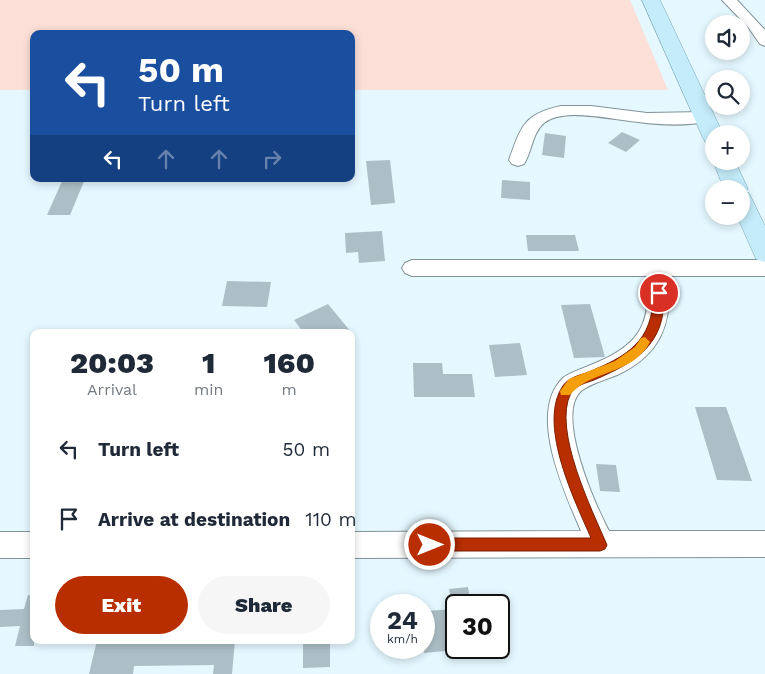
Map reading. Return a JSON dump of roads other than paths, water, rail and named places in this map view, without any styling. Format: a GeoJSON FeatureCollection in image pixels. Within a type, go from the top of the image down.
{"type":"FeatureCollection","features":[{"type":"Feature","properties":{"kind":"main road"},"geometry":{"type":"LineString","coordinates":[[651,0],[708,125]]}},
{"type":"Feature","properties":{"kind":"main road"},"geometry":{"type":"LineString","coordinates":[[750,220],[765,253]]}},
{"type":"Feature","properties":{"kind":"street"},"geometry":{"type":"LineString","coordinates":[[729,0],[753,24],[765,41]]}},
{"type":"Feature","properties":{"kind":"street"},"geometry":{"type":"LineString","coordinates":[[518,160],[530,128],[538,120],[550,113],[572,111],[648,118],[704,117]]}},
{"type":"Feature","properties":{"kind":"street"},"geometry":{"type":"LineString","coordinates":[[412,268],[765,268]]}},
{"type":"Feature","properties":{"kind":"street"},"geometry":{"type":"LineString","coordinates":[[600,545],[571,475],[562,437],[561,410],[566,391],[573,383],[619,364],[639,350],[654,328],[656,321],[659,307],[658,268]]}},
{"type":"Feature","properties":{"kind":"street"},"geometry":{"type":"LineString","coordinates":[[355,545],[765,544]]}},
{"type":"Feature","properties":{"kind":"street"},"geometry":{"type":"LineString","coordinates":[[0,545],[30,545]]}}]}
